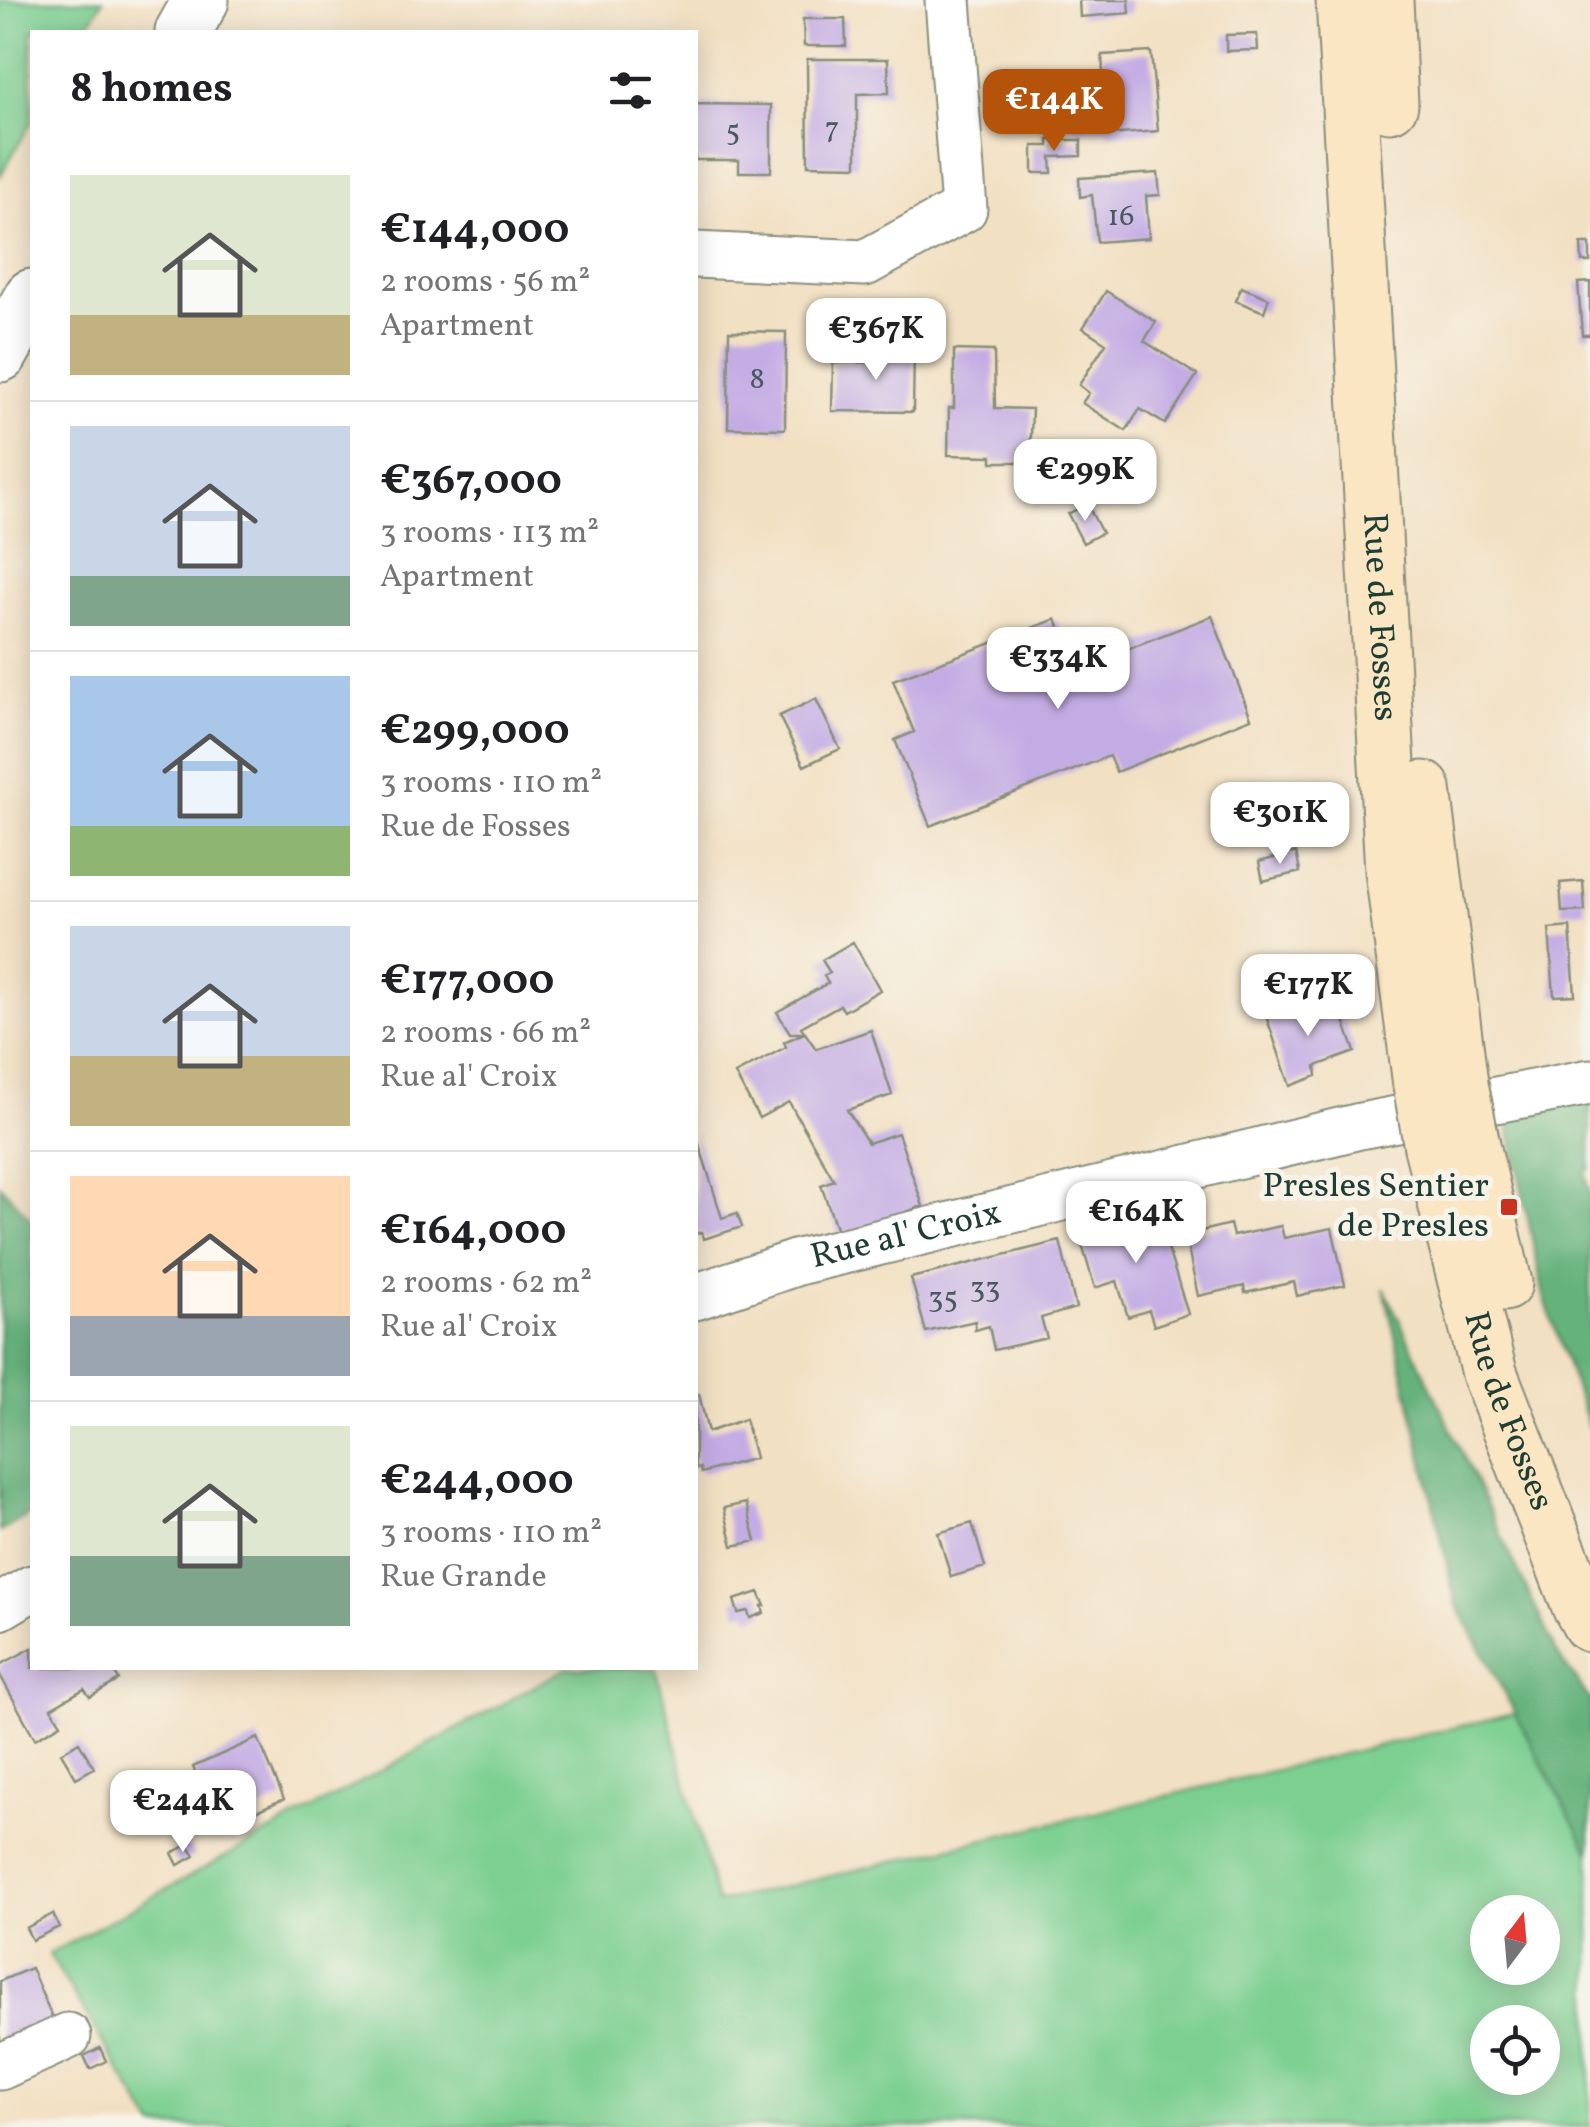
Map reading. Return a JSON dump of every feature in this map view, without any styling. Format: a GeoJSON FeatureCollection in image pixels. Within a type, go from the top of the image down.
{"type":"FeatureCollection","features":[{"type":"Feature","properties":{"kind":"main road","name":"Rue de Fosses"},"geometry":{"type":"LineString","coordinates":[[1344,0],[1393,871],[1441,1085]]}},
{"type":"Feature","properties":{"kind":"main road","name":"Rue de Fosses"},"geometry":{"type":"LineString","coordinates":[[1385,0],[1408,540],[1441,1085]]}},
{"type":"Feature","properties":{"kind":"main road"},"geometry":{"type":"LineString","coordinates":[[1441,1085],[1452,1146]]}},
{"type":"Feature","properties":{"kind":"main road","name":"Rue de Fosses"},"geometry":{"type":"LineString","coordinates":[[1452,1146],[1535,1422],[1590,1546]]}},
{"type":"Feature","properties":{"kind":"main road","name":"Rue de Fosses"},"geometry":{"type":"LineString","coordinates":[[1452,1146],[1489,1373],[1590,1624]]}},
{"type":"Feature","properties":{"kind":"street"},"geometry":{"type":"LineString","coordinates":[[184,30],[201,0]]}},
{"type":"Feature","properties":{"kind":"street"},"geometry":{"type":"LineString","coordinates":[[698,255],[865,263],[964,209],[948,0]]}},
{"type":"Feature","properties":{"kind":"street"},"geometry":{"type":"LineString","coordinates":[[0,354],[30,301]]}},
{"type":"Feature","properties":{"kind":"street","name":"Rue al' Croix"},"geometry":{"type":"LineString","coordinates":[[698,1296],[798,1262],[1340,1131],[1590,1082]]}},
{"type":"Feature","properties":{"kind":"street"},"geometry":{"type":"LineString","coordinates":[[0,1607],[30,1589]]}},
{"type":"Feature","properties":{"kind":"street"},"geometry":{"type":"LineString","coordinates":[[0,2067],[68,2036]]}},
{"type":"Feature","properties":{"kind":"green space"},"geometry":{"type":"Polygon","coordinates":[[[0,0],[103,0],[85,30],[30,30],[30,124],[0,176],[0,0]]]}},
{"type":"Feature","properties":{"kind":"green space"},"geometry":{"type":"Polygon","coordinates":[[[1590,1096],[1590,1169],[1585,1172],[1590,1193],[1590,1431],[1544,1297],[1507,1117],[1590,1096]]]}},
{"type":"Feature","properties":{"kind":"green space"},"geometry":{"type":"Polygon","coordinates":[[[0,1185],[30,1218],[30,1514],[0,1532],[0,1185]]]}},
{"type":"Feature","properties":{"kind":"green space"},"geometry":{"type":"Polygon","coordinates":[[[1384,1288],[1557,1653],[1590,1700],[1590,1853],[1456,1603],[1384,1288]]]}},
{"type":"Feature","properties":{"kind":"green space"},"geometry":{"type":"Polygon","coordinates":[[[563,1670],[657,1670],[717,1903],[1515,1713],[1590,1853],[1590,2127],[357,2127],[351,2116],[332,2127],[154,2127],[49,1954],[563,1670]]]}},
{"type":"Feature","properties":{"kind":"building"},"geometry":{"type":"Polygon","coordinates":[[[1079,0],[1129,0],[1130,13],[1080,17],[1079,0]]]}},
{"type":"Feature","properties":{"kind":"building"},"geometry":{"type":"Polygon","coordinates":[[[803,19],[845,19],[846,46],[804,46],[803,19]]]}},
{"type":"Feature","properties":{"kind":"building"},"geometry":{"type":"Polygon","coordinates":[[[1257,34],[1258,50],[1226,51],[1226,35],[1257,34]]]}},
{"type":"Feature","properties":{"kind":"building"},"geometry":{"type":"Polygon","coordinates":[[[1151,52],[1158,131],[1108,135],[1107,129],[1073,132],[1069,94],[1104,91],[1102,55],[1151,52]]]}},
{"type":"Feature","properties":{"kind":"building"},"geometry":{"type":"Polygon","coordinates":[[[807,59],[888,59],[889,93],[857,94],[857,166],[808,165],[807,59]]]}},
{"type":"Feature","properties":{"kind":"building"},"geometry":{"type":"Polygon","coordinates":[[[698,104],[771,105],[771,172],[739,172],[739,160],[698,160],[698,104]]]}},
{"type":"Feature","properties":{"kind":"building"},"geometry":{"type":"Polygon","coordinates":[[[1049,140],[1081,140],[1081,156],[1051,157],[1052,173],[1033,173],[1033,146],[1049,146],[1049,140]]]}},
{"type":"Feature","properties":{"kind":"building"},"geometry":{"type":"Polygon","coordinates":[[[1158,173],[1160,195],[1146,196],[1149,238],[1097,242],[1092,195],[1080,197],[1079,178],[1158,173]]]}},
{"type":"Feature","properties":{"kind":"building"},"geometry":{"type":"Polygon","coordinates":[[[1581,244],[1590,244],[1590,262],[1582,262],[1581,244]]]}},
{"type":"Feature","properties":{"kind":"building"},"geometry":{"type":"Polygon","coordinates":[[[1590,282],[1590,335],[1582,335],[1578,283],[1590,282]]]}},
{"type":"Feature","properties":{"kind":"building"},"geometry":{"type":"Polygon","coordinates":[[[1241,287],[1269,298],[1264,312],[1236,301],[1241,287]]]}},
{"type":"Feature","properties":{"kind":"building"},"geometry":{"type":"Polygon","coordinates":[[[1106,291],[1156,322],[1144,341],[1197,375],[1165,424],[1140,409],[1126,431],[1082,403],[1089,393],[1079,385],[1106,343],[1083,328],[1106,291]]]}},
{"type":"Feature","properties":{"kind":"building"},"geometry":{"type":"Polygon","coordinates":[[[729,331],[786,332],[785,429],[728,428],[729,331]]]}},
{"type":"Feature","properties":{"kind":"building"},"geometry":{"type":"Polygon","coordinates":[[[871,349],[914,349],[913,412],[832,411],[833,363],[871,362],[871,349]]]}},
{"type":"Feature","properties":{"kind":"building"},"geometry":{"type":"Polygon","coordinates":[[[954,350],[994,351],[995,408],[1032,409],[1030,462],[992,462],[992,456],[948,455],[949,408],[954,408],[954,350]]]}},
{"type":"Feature","properties":{"kind":"building"},"geometry":{"type":"Polygon","coordinates":[[[1087,504],[1102,533],[1083,543],[1068,514],[1087,504]]]}},
{"type":"Feature","properties":{"kind":"building"},"geometry":{"type":"Polygon","coordinates":[[[1212,616],[1251,718],[1116,772],[1109,756],[930,826],[895,740],[914,732],[893,680],[1056,619],[1075,669],[1212,616]]]}},
{"type":"Feature","properties":{"kind":"building"},"geometry":{"type":"Polygon","coordinates":[[[816,699],[840,749],[804,766],[779,716],[816,699]]]}},
{"type":"Feature","properties":{"kind":"building"},"geometry":{"type":"Polygon","coordinates":[[[1296,852],[1300,872],[1263,881],[1259,862],[1296,852]]]}},
{"type":"Feature","properties":{"kind":"building"},"geometry":{"type":"Polygon","coordinates":[[[1583,881],[1585,911],[1562,912],[1560,883],[1583,881]]]}},
{"type":"Feature","properties":{"kind":"building"},"geometry":{"type":"Polygon","coordinates":[[[1570,927],[1575,995],[1554,996],[1549,929],[1570,927]]]}},
{"type":"Feature","properties":{"kind":"building"},"geometry":{"type":"Polygon","coordinates":[[[853,942],[880,990],[844,1011],[840,1005],[801,1027],[816,1049],[871,1030],[892,1095],[847,1110],[868,1143],[898,1133],[923,1206],[839,1236],[821,1185],[834,1180],[789,1102],[759,1118],[735,1074],[804,1033],[790,1033],[777,1012],[828,983],[824,976],[830,973],[822,960],[853,942]]]}},
{"type":"Feature","properties":{"kind":"building"},"geometry":{"type":"Polygon","coordinates":[[[1303,999],[1308,1014],[1338,1003],[1355,1052],[1316,1066],[1317,1076],[1290,1086],[1265,1013],[1303,999]]]}},
{"type":"Feature","properties":{"kind":"building"},"geometry":{"type":"Polygon","coordinates":[[[698,1141],[722,1218],[737,1213],[742,1227],[704,1239],[702,1232],[698,1233],[698,1141]]]}},
{"type":"Feature","properties":{"kind":"building"},"geometry":{"type":"Polygon","coordinates":[[[1156,1210],[1188,1314],[1154,1326],[1149,1310],[1128,1317],[1117,1281],[1095,1288],[1079,1235],[1156,1210]]]}},
{"type":"Feature","properties":{"kind":"building"},"geometry":{"type":"Polygon","coordinates":[[[1230,1224],[1233,1236],[1281,1226],[1284,1238],[1332,1228],[1345,1285],[1297,1296],[1294,1282],[1245,1293],[1244,1286],[1198,1296],[1185,1235],[1230,1224]]]}},
{"type":"Feature","properties":{"kind":"building"},"geometry":{"type":"Polygon","coordinates":[[[1060,1241],[1076,1308],[1041,1318],[1047,1338],[994,1350],[989,1326],[975,1330],[975,1321],[926,1332],[911,1278],[1060,1241]]]}},
{"type":"Feature","properties":{"kind":"building"},"geometry":{"type":"Polygon","coordinates":[[[698,1394],[708,1432],[745,1419],[755,1458],[701,1473],[698,1394]]]}},
{"type":"Feature","properties":{"kind":"building"},"geometry":{"type":"Polygon","coordinates":[[[746,1503],[756,1541],[733,1546],[724,1508],[746,1503]]]}},
{"type":"Feature","properties":{"kind":"building"},"geometry":{"type":"Polygon","coordinates":[[[972,1523],[985,1567],[951,1577],[938,1533],[972,1523]]]}},
{"type":"Feature","properties":{"kind":"building"},"geometry":{"type":"Polygon","coordinates":[[[759,1592],[764,1613],[750,1618],[748,1611],[738,1613],[734,1600],[759,1592]]]}},
{"type":"Feature","properties":{"kind":"building"},"geometry":{"type":"Polygon","coordinates":[[[30,1649],[30,1670],[113,1670],[119,1680],[90,1697],[84,1689],[51,1708],[61,1724],[35,1739],[0,1675],[0,1665],[30,1649]]]}},
{"type":"Feature","properties":{"kind":"building"},"geometry":{"type":"Polygon","coordinates":[[[258,1738],[284,1799],[219,1827],[193,1767],[258,1738]]]}},
{"type":"Feature","properties":{"kind":"building"},"geometry":{"type":"Polygon","coordinates":[[[79,1742],[94,1768],[76,1778],[61,1753],[79,1742]]]}},
{"type":"Feature","properties":{"kind":"building"},"geometry":{"type":"Polygon","coordinates":[[[188,1845],[195,1856],[178,1865],[172,1853],[188,1845]]]}},
{"type":"Feature","properties":{"kind":"building"},"geometry":{"type":"Polygon","coordinates":[[[53,1914],[59,1927],[32,1940],[26,1928],[53,1914]]]}},
{"type":"Feature","properties":{"kind":"building"},"geometry":{"type":"Polygon","coordinates":[[[31,1968],[54,2022],[0,2046],[0,1981],[31,1968]]]}},
{"type":"Feature","properties":{"kind":"building"},"geometry":{"type":"Polygon","coordinates":[[[100,2048],[106,2061],[90,2069],[84,2056],[100,2048]]]}},
{"type":"Feature","properties":{"kind":"place","name":"Presles Sentier de Presles"},"geometry":{"type":"Point","coordinates":[1509,1207]}}]}
